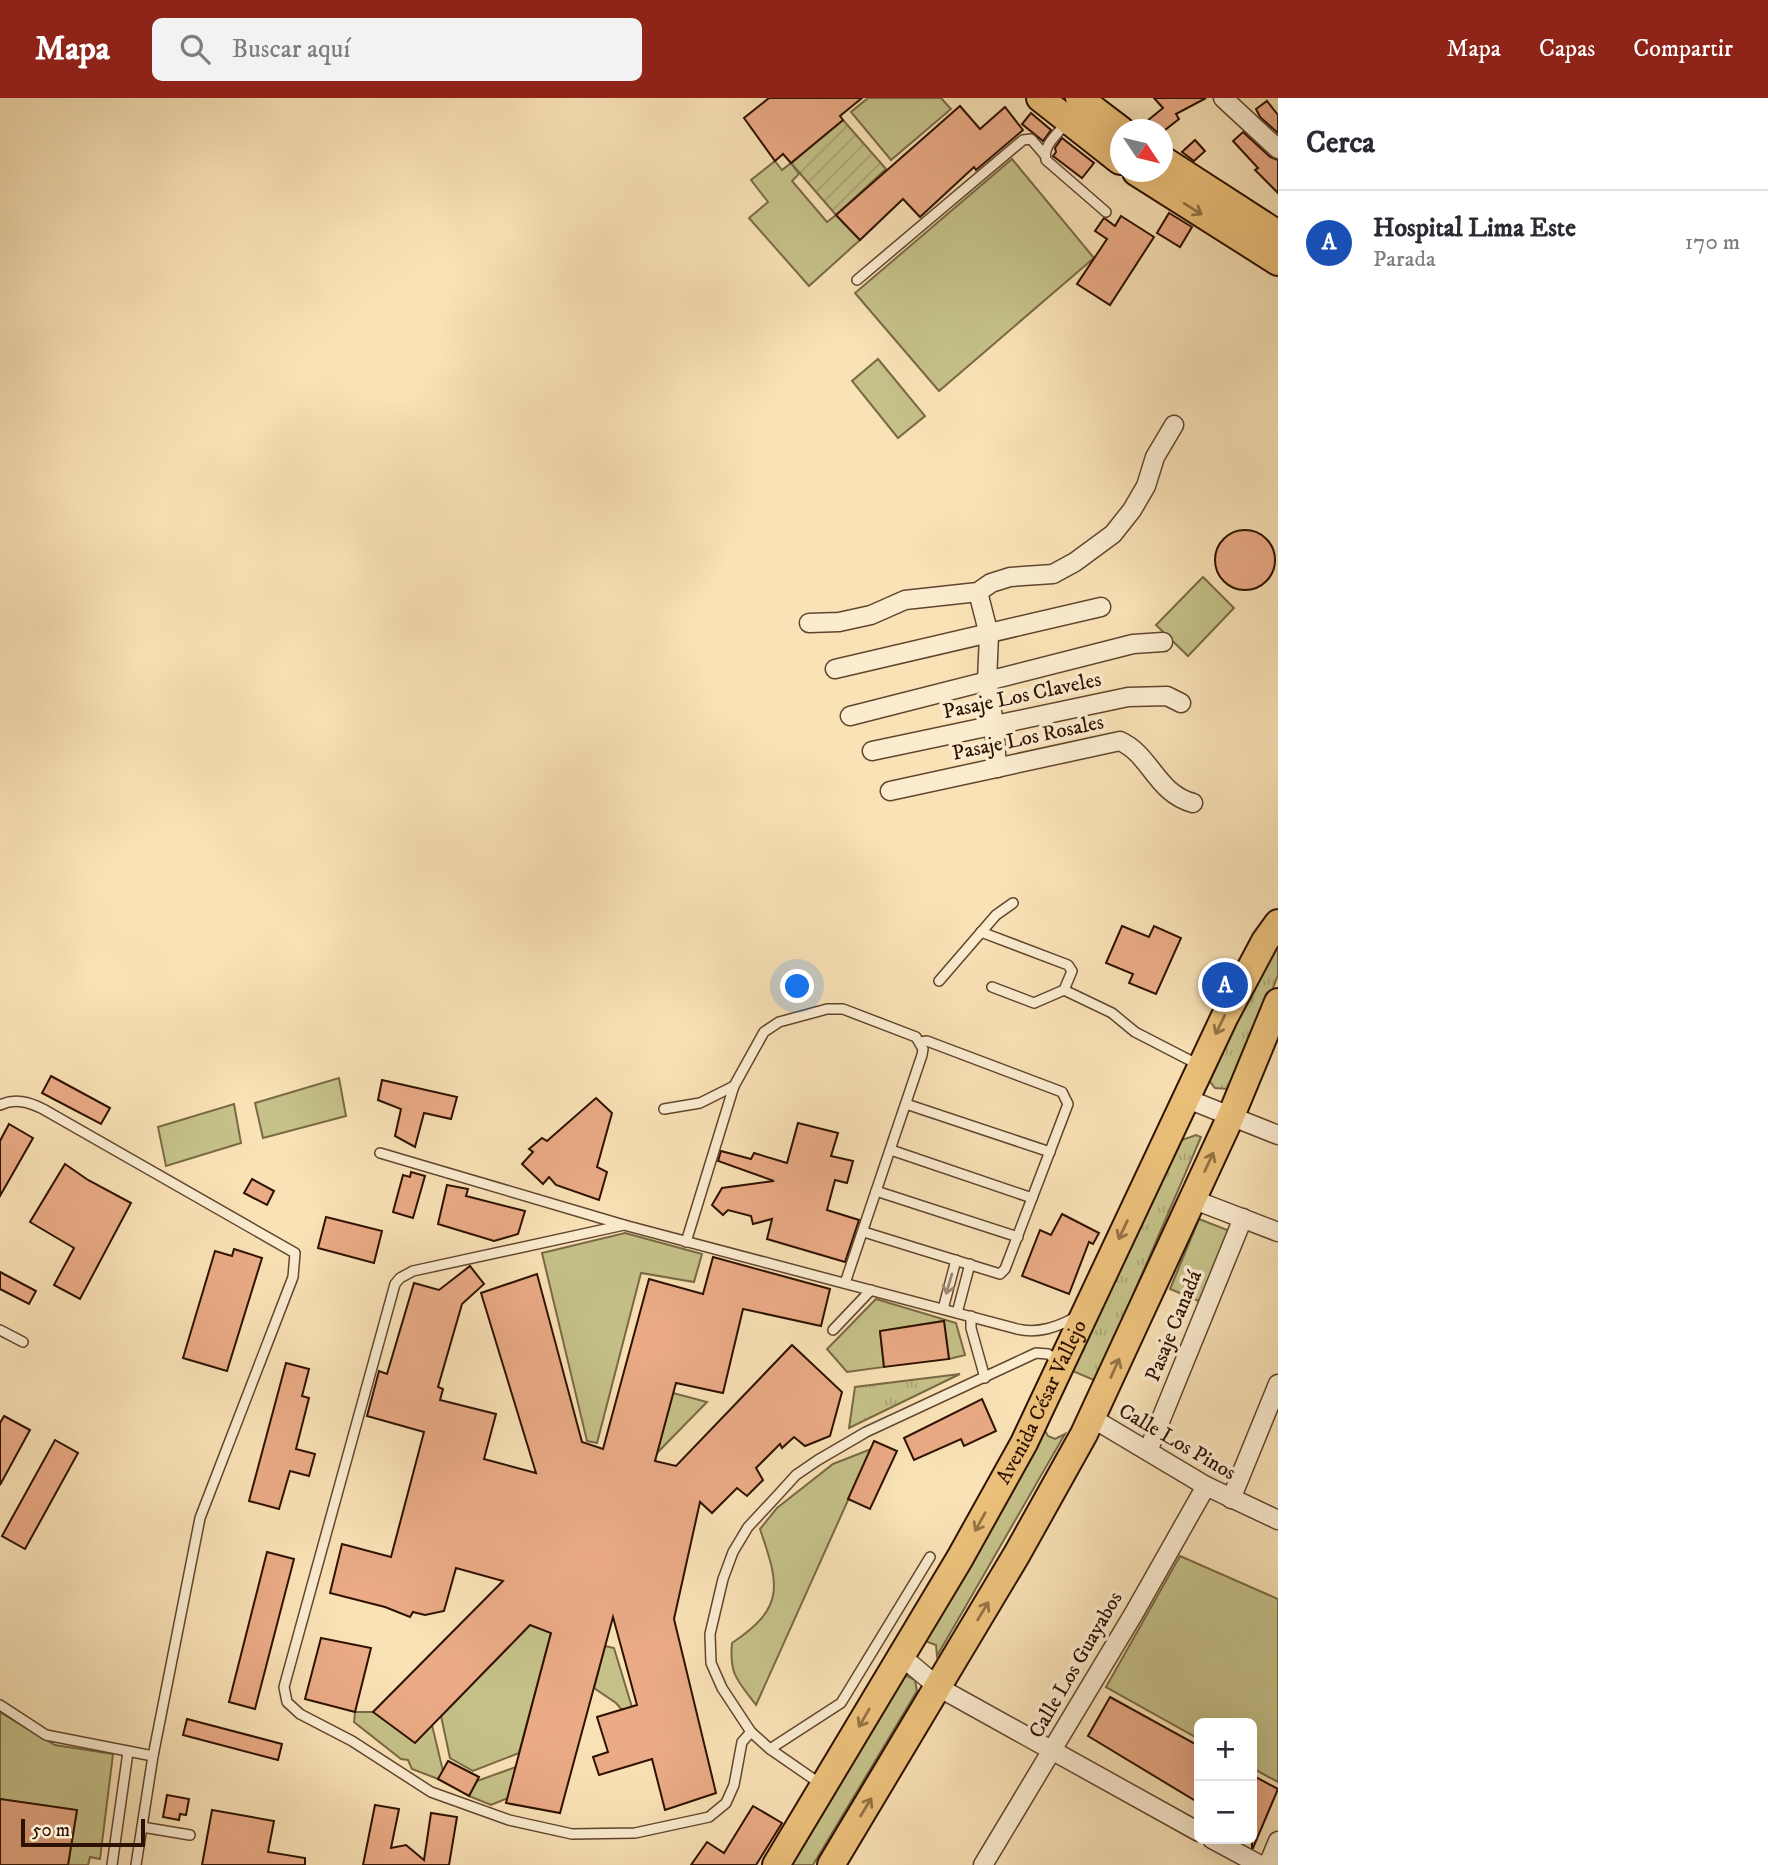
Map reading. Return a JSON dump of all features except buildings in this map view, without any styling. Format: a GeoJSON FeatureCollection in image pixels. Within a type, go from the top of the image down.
{"type":"FeatureCollection","features":[{"type":"Feature","properties":{"kind":"main road"},"geometry":{"type":"LineString","coordinates":[[1063,105],[1110,125]]}},
{"type":"Feature","properties":{"kind":"main road"},"geometry":{"type":"LineString","coordinates":[[1063,105],[1110,150]]}},
{"type":"Feature","properties":{"kind":"main road"},"geometry":{"type":"LineString","coordinates":[[1173,166],[1278,234]]}},
{"type":"Feature","properties":{"kind":"main road"},"geometry":{"type":"LineString","coordinates":[[1152,182],[1278,262]]}},
{"type":"Feature","properties":{"kind":"main road","name":"Avenida César Vallejo"},"geometry":{"type":"LineString","coordinates":[[776,1865],[960,1558],[1024,1443],[1200,1066],[1265,941],[1278,923]]}},
{"type":"Feature","properties":{"kind":"main road"},"geometry":{"type":"LineString","coordinates":[[831,1865],[1017,1554],[1092,1418],[1231,1116],[1271,1040],[1278,1002]]}},
{"type":"Feature","properties":{"kind":"street"},"geometry":{"type":"LineString","coordinates":[[1223,98],[1278,149]]}},
{"type":"Feature","properties":{"kind":"street"},"geometry":{"type":"LineString","coordinates":[[809,623],[839,622],[871,615],[905,600],[978,592],[991,583],[1010,577],[1053,574],[1075,562],[1113,534],[1146,486],[1154,457],[1174,425]]}},
{"type":"Feature","properties":{"kind":"street"},"geometry":{"type":"LineString","coordinates":[[978,592],[989,635],[987,681],[995,724],[997,768]]}},
{"type":"Feature","properties":{"kind":"street"},"geometry":{"type":"LineString","coordinates":[[835,669],[1101,607]]}},
{"type":"Feature","properties":{"kind":"street"},"geometry":{"type":"LineString","coordinates":[[850,716],[1133,644],[1163,642]]}},
{"type":"Feature","properties":{"kind":"street","name":"Pasaje Los Claveles"},"geometry":{"type":"LineString","coordinates":[[872,751],[1128,697],[1167,696],[1181,704]]}},
{"type":"Feature","properties":{"kind":"street","name":"Pasaje Los Rosales"},"geometry":{"type":"LineString","coordinates":[[890,791],[1120,741],[1132,747],[1163,786],[1181,799],[1193,803]]}},
{"type":"Feature","properties":{"kind":"street"},"geometry":{"type":"LineString","coordinates":[[1185,1098],[1278,1135]]}},
{"type":"Feature","properties":{"kind":"street"},"geometry":{"type":"LineString","coordinates":[[1192,1199],[1278,1232]]}},
{"type":"Feature","properties":{"kind":"street","name":"Pasaje Canadá"},"geometry":{"type":"LineString","coordinates":[[1148,1451],[1243,1218]]}},
{"type":"Feature","properties":{"kind":"street"},"geometry":{"type":"LineString","coordinates":[[1231,1499],[1278,1384]]}},
{"type":"Feature","properties":{"kind":"street","name":"Calle Los Pinos"},"geometry":{"type":"LineString","coordinates":[[1092,1418],[1206,1486],[1278,1520]]}},
{"type":"Feature","properties":{"kind":"street","name":"Calle Los Guayabos"},"geometry":{"type":"LineString","coordinates":[[983,1865],[1052,1752],[1206,1486]]}},
{"type":"Feature","properties":{"kind":"street"},"geometry":{"type":"LineString","coordinates":[[900,1655],[937,1687],[1194,1829]]}},
{"type":"Feature","properties":{"kind":"street"},"geometry":{"type":"LineString","coordinates":[[1268,1865],[1278,1841]]}},
{"type":"Feature","properties":{"kind":"street"},"geometry":{"type":"LineString","coordinates":[[1221,1844],[1260,1865]]}},
{"type":"Feature","properties":{"kind":"lane"},"geometry":{"type":"LineString","coordinates":[[1044,154],[1063,105]]}},
{"type":"Feature","properties":{"kind":"lane"},"geometry":{"type":"LineString","coordinates":[[857,281],[1023,140],[1031,139],[1046,160],[1106,212]]}},
{"type":"Feature","properties":{"kind":"lane"},"geometry":{"type":"LineString","coordinates":[[939,981],[996,915],[1013,903]]}},
{"type":"Feature","properties":{"kind":"lane"},"geometry":{"type":"LineString","coordinates":[[981,933],[1068,965],[1072,971],[1064,990],[1034,1003],[992,987]]}},
{"type":"Feature","properties":{"kind":"lane"},"geometry":{"type":"LineString","coordinates":[[1064,990],[1112,1013],[1135,1032],[1200,1066]]}},
{"type":"Feature","properties":{"kind":"lane"},"geometry":{"type":"LineString","coordinates":[[686,1242],[734,1086],[764,1032],[779,1021],[827,1009],[843,1009],[909,1033],[921,1042],[927,1041],[1062,1091],[1068,1104],[1018,1237],[1005,1269],[1000,1274],[864,1232]]}},
{"type":"Feature","properties":{"kind":"lane"},"geometry":{"type":"LineString","coordinates":[[845,1283],[922,1055],[921,1042]]}},
{"type":"Feature","properties":{"kind":"lane"},"geometry":{"type":"LineString","coordinates":[[664,1109],[700,1103],[734,1086]]}},
{"type":"Feature","properties":{"kind":"lane"},"geometry":{"type":"LineString","coordinates":[[0,1105],[5,1102],[26,1101],[43,1109],[295,1253],[293,1277],[200,1518],[153,1756],[136,1865]]}},
{"type":"Feature","properties":{"kind":"lane"},"geometry":{"type":"LineString","coordinates":[[906,1104],[1050,1152]]}},
{"type":"Feature","properties":{"kind":"lane"},"geometry":{"type":"LineString","coordinates":[[891,1150],[1032,1198]]}},
{"type":"Feature","properties":{"kind":"lane"},"geometry":{"type":"LineString","coordinates":[[380,1153],[624,1226],[1031,1332],[1064,1323],[1086,1311]]}},
{"type":"Feature","properties":{"kind":"lane"},"geometry":{"type":"LineString","coordinates":[[876,1191],[1018,1237]]}},
{"type":"Feature","properties":{"kind":"lane"},"geometry":{"type":"LineString","coordinates":[[624,1226],[412,1271],[395,1284],[326,1526],[284,1695],[299,1714],[352,1741],[431,1792],[509,1820],[572,1833],[635,1833],[709,1817],[726,1803],[734,1785],[742,1742],[751,1732]]}},
{"type":"Feature","properties":{"kind":"lane"},"geometry":{"type":"LineString","coordinates":[[943,1309],[956,1260]]}},
{"type":"Feature","properties":{"kind":"lane"},"geometry":{"type":"LineString","coordinates":[[957,1313],[970,1264]]}},
{"type":"Feature","properties":{"kind":"lane"},"geometry":{"type":"LineString","coordinates":[[833,1330],[871,1290]]}},
{"type":"Feature","properties":{"kind":"lane"},"geometry":{"type":"LineString","coordinates":[[971,1316],[971,1328],[985,1378]]}},
{"type":"Feature","properties":{"kind":"lane"},"geometry":{"type":"LineString","coordinates":[[0,1330],[23,1342]]}},
{"type":"Feature","properties":{"kind":"lane"},"geometry":{"type":"LineString","coordinates":[[824,1786],[770,1749],[751,1732],[722,1688],[711,1662],[710,1634],[723,1579],[733,1552],[748,1527],[796,1475],[866,1432],[1036,1353],[1048,1354],[1062,1363]]}},
{"type":"Feature","properties":{"kind":"lane"},"geometry":{"type":"LineString","coordinates":[[770,1749],[841,1703],[930,1557]]}},
{"type":"Feature","properties":{"kind":"lane"},"geometry":{"type":"LineString","coordinates":[[0,1705],[46,1735],[153,1756]]}},
{"type":"Feature","properties":{"kind":"lane"},"geometry":{"type":"LineString","coordinates":[[112,1865],[128,1752]]}},
{"type":"Feature","properties":{"kind":"lane"},"geometry":{"type":"LineString","coordinates":[[142,1827],[190,1835]]}},
{"type":"Feature","properties":{"kind":"green space"},"geometry":{"type":"Polygon","coordinates":[[[868,98],[941,98],[951,109],[891,160],[851,112],[868,98]]]}},
{"type":"Feature","properties":{"kind":"green space"},"geometry":{"type":"Polygon","coordinates":[[[843,120],[886,169],[836,215],[791,163],[843,120]]]}},
{"type":"Feature","properties":{"kind":"green space"},"geometry":{"type":"Polygon","coordinates":[[[1012,159],[1094,258],[939,391],[855,293],[1012,159]]]}},
{"type":"Feature","properties":{"kind":"green space"},"geometry":{"type":"Polygon","coordinates":[[[775,161],[782,170],[791,163],[799,174],[792,181],[827,222],[836,215],[860,240],[809,286],[749,218],[768,202],[751,180],[775,161]]]}},
{"type":"Feature","properties":{"kind":"green space"},"geometry":{"type":"Polygon","coordinates":[[[878,359],[925,416],[898,438],[852,381],[878,359]]]}},
{"type":"Feature","properties":{"kind":"green space"},"geometry":{"type":"Polygon","coordinates":[[[1203,577],[1234,608],[1188,656],[1156,625],[1203,577]]]}},
{"type":"Feature","properties":{"kind":"green space"},"geometry":{"type":"Polygon","coordinates":[[[1278,938],[1278,975],[1237,1081],[1228,1089],[1215,1088],[1207,1078],[1278,938]]]}},
{"type":"Feature","properties":{"kind":"green space"},"geometry":{"type":"Polygon","coordinates":[[[339,1078],[346,1116],[263,1138],[255,1103],[339,1078]]]}},
{"type":"Feature","properties":{"kind":"green space"},"geometry":{"type":"Polygon","coordinates":[[[234,1104],[241,1143],[166,1166],[158,1127],[234,1104]]]}},
{"type":"Feature","properties":{"kind":"green space"},"geometry":{"type":"Polygon","coordinates":[[[1177,1128],[1182,1140],[1196,1135],[1201,1137],[1096,1381],[1068,1369],[1177,1128]]]}},
{"type":"Feature","properties":{"kind":"green space"},"geometry":{"type":"Polygon","coordinates":[[[1199,1219],[1230,1231],[1201,1302],[1170,1289],[1199,1219]]]}},
{"type":"Feature","properties":{"kind":"green space"},"geometry":{"type":"Polygon","coordinates":[[[625,1233],[702,1254],[694,1282],[641,1273],[597,1443],[587,1441],[542,1253],[625,1233]]]}},
{"type":"Feature","properties":{"kind":"green space"},"geometry":{"type":"Polygon","coordinates":[[[876,1299],[956,1323],[965,1355],[949,1359],[944,1321],[880,1331],[884,1367],[847,1372],[827,1349],[876,1299]]]}},
{"type":"Feature","properties":{"kind":"green space"},"geometry":{"type":"Polygon","coordinates":[[[960,1374],[849,1428],[855,1387],[960,1374]]]}},
{"type":"Feature","properties":{"kind":"green space"},"geometry":{"type":"Polygon","coordinates":[[[673,1393],[707,1402],[657,1453],[673,1393]]]}},
{"type":"Feature","properties":{"kind":"green space"},"geometry":{"type":"Polygon","coordinates":[[[1044,1429],[1048,1436],[1055,1439],[1065,1434],[937,1656],[936,1645],[925,1641],[1044,1429]]]}},
{"type":"Feature","properties":{"kind":"green space"},"geometry":{"type":"Polygon","coordinates":[[[871,1449],[756,1705],[736,1677],[731,1654],[732,1643],[762,1618],[770,1606],[773,1594],[771,1565],[760,1529],[777,1508],[833,1464],[871,1449]]]}},
{"type":"Feature","properties":{"kind":"green space"},"geometry":{"type":"Polygon","coordinates":[[[1180,1556],[1278,1599],[1278,1782],[1257,1771],[1257,1718],[1194,1718],[1194,1736],[1106,1687],[1180,1556]]]}},
{"type":"Feature","properties":{"kind":"green space"},"geometry":{"type":"Polygon","coordinates":[[[534,1621],[551,1633],[519,1753],[473,1771],[450,1758],[441,1716],[534,1621]]]}},
{"type":"Feature","properties":{"kind":"green space"},"geometry":{"type":"Polygon","coordinates":[[[605,1646],[614,1648],[635,1717],[630,1719],[616,1703],[594,1688],[605,1646]]]}},
{"type":"Feature","properties":{"kind":"green space"},"geometry":{"type":"Polygon","coordinates":[[[905,1675],[915,1680],[917,1691],[813,1865],[786,1865],[899,1677],[905,1675]]]}},
{"type":"Feature","properties":{"kind":"green space"},"geometry":{"type":"Polygon","coordinates":[[[0,1712],[55,1745],[113,1754],[100,1859],[90,1857],[88,1865],[68,1865],[77,1810],[0,1799],[0,1712]]]}},
{"type":"Feature","properties":{"kind":"green space"},"geometry":{"type":"Polygon","coordinates":[[[355,1712],[373,1712],[432,1725],[443,1771],[438,1779],[412,1769],[408,1760],[401,1759],[354,1722],[355,1712]]]}},
{"type":"Feature","properties":{"kind":"green space"},"geometry":{"type":"Polygon","coordinates":[[[516,1767],[508,1798],[491,1805],[469,1796],[477,1781],[516,1767]]]}},
{"type":"Feature","properties":{"kind":"place","name":"Hospital Lima Este"},"geometry":{"type":"Point","coordinates":[1225,985]}}]}
